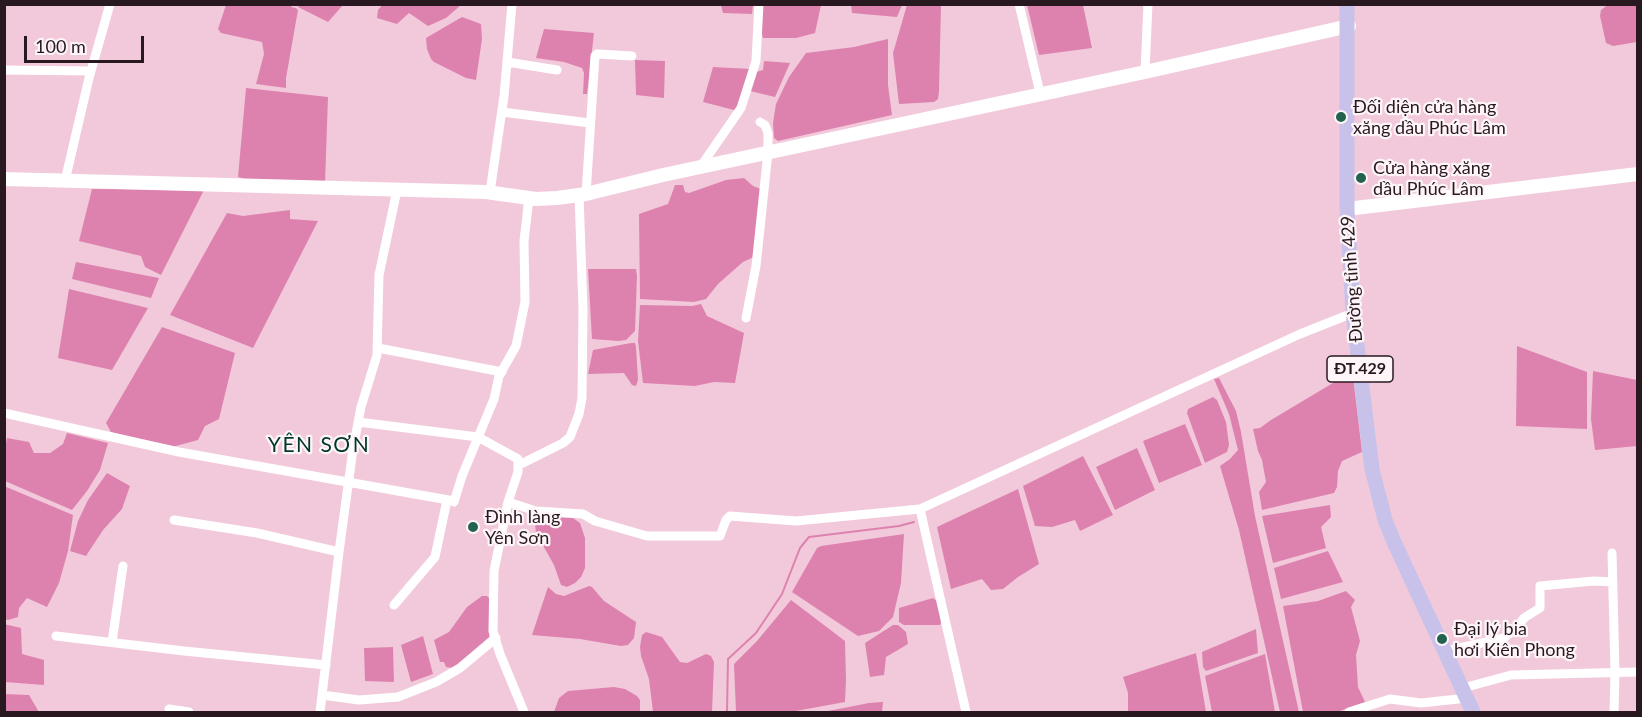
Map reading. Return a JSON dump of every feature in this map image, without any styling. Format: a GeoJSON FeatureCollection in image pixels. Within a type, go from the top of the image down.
{"type":"FeatureCollection","features":[{"type":"Feature","properties":{"kind":"main road","name":"Đường tỉnh 429"},"geometry":{"type":"LineString","coordinates":[[1347,4],[1349,26],[1347,209],[1353,313],[1372,469],[1377,493],[1394,542],[1468,700]]}},
{"type":"Feature","properties":{"kind":"street"},"geometry":{"type":"LineString","coordinates":[[65,181],[91,71],[110,4]]}},
{"type":"Feature","properties":{"kind":"street"},"geometry":{"type":"LineString","coordinates":[[490,192],[502,112],[512,4]]}},
{"type":"Feature","properties":{"kind":"street"},"geometry":{"type":"LineString","coordinates":[[701,166],[741,108],[756,61],[759,4]]}},
{"type":"Feature","properties":{"kind":"street"},"geometry":{"type":"LineString","coordinates":[[1019,4],[1040,93]]}},
{"type":"Feature","properties":{"kind":"street"},"geometry":{"type":"LineString","coordinates":[[1145,72],[1148,4]]}},
{"type":"Feature","properties":{"kind":"street"},"geometry":{"type":"LineString","coordinates":[[4,179],[490,192],[530,198],[557,198],[1349,26]]}},
{"type":"Feature","properties":{"kind":"street"},"geometry":{"type":"LineString","coordinates":[[519,465],[563,443],[570,437],[579,414],[582,398],[584,309],[583,194],[595,55],[632,56]]}},
{"type":"Feature","properties":{"kind":"street"},"geometry":{"type":"LineString","coordinates":[[507,62],[557,70]]}},
{"type":"Feature","properties":{"kind":"street"},"geometry":{"type":"LineString","coordinates":[[4,70],[91,71]]}},
{"type":"Feature","properties":{"kind":"street"},"geometry":{"type":"LineString","coordinates":[[502,112],[590,123]]}},
{"type":"Feature","properties":{"kind":"street"},"geometry":{"type":"LineString","coordinates":[[746,318],[756,266],[768,152],[768,133],[765,125],[760,122]]}},
{"type":"Feature","properties":{"kind":"street"},"geometry":{"type":"LineString","coordinates":[[1347,209],[1638,174]]}},
{"type":"Feature","properties":{"kind":"street"},"geometry":{"type":"LineString","coordinates":[[320,712],[339,552],[358,422],[378,348],[379,275],[397,190]]}},
{"type":"Feature","properties":{"kind":"street"},"geometry":{"type":"LineString","coordinates":[[394,604],[435,557],[451,501],[494,399],[502,372],[516,346],[525,302],[524,241],[530,198]]}},
{"type":"Feature","properties":{"kind":"street"},"geometry":{"type":"LineString","coordinates":[[508,502],[536,511],[584,514],[595,521],[647,536],[720,536],[730,516],[796,521],[920,509],[1300,334],[1353,313]]}},
{"type":"Feature","properties":{"kind":"street"},"geometry":{"type":"LineString","coordinates":[[378,348],[502,372]]}},
{"type":"Feature","properties":{"kind":"street"},"geometry":{"type":"LineString","coordinates":[[4,413],[140,444],[451,501]]}},
{"type":"Feature","properties":{"kind":"street"},"geometry":{"type":"LineString","coordinates":[[358,422],[478,437],[518,459],[519,465],[508,502],[494,571],[493,631],[524,712]]}},
{"type":"Feature","properties":{"kind":"street"},"geometry":{"type":"LineString","coordinates":[[920,509],[966,712]]}},
{"type":"Feature","properties":{"kind":"street"},"geometry":{"type":"LineString","coordinates":[[174,520],[257,533],[339,552]]}},
{"type":"Feature","properties":{"kind":"street"},"geometry":{"type":"LineString","coordinates":[[1612,553],[1614,712]]}},
{"type":"Feature","properties":{"kind":"street"},"geometry":{"type":"LineString","coordinates":[[112,642],[123,566]]}},
{"type":"Feature","properties":{"kind":"street"},"geometry":{"type":"LineString","coordinates":[[1446,651],[1504,638],[1524,618],[1540,608],[1540,586],[1594,581],[1613,582]]}},
{"type":"Feature","properties":{"kind":"street"},"geometry":{"type":"LineString","coordinates":[[56,636],[326,665]]}},
{"type":"Feature","properties":{"kind":"street"},"geometry":{"type":"LineString","coordinates":[[322,695],[360,700],[398,698],[436,682],[460,668],[496,639]]}},
{"type":"Feature","properties":{"kind":"street"},"geometry":{"type":"LineString","coordinates":[[1349,712],[1390,699],[1421,703],[1468,700],[1511,675],[1638,672]]}},
{"type":"Feature","properties":{"kind":"street"},"geometry":{"type":"LineString","coordinates":[[169,709],[189,712]]}},
{"type":"Feature","properties":{"kind":"shaded area"},"geometry":{"type":"Polygon","coordinates":[[[299,4],[343,5],[328,22],[298,7],[299,4]]]}},
{"type":"Feature","properties":{"kind":"shaded area"},"geometry":{"type":"Polygon","coordinates":[[[383,4],[461,5],[446,18],[428,26],[409,13],[397,24],[377,18],[378,10],[383,4]]]}},
{"type":"Feature","properties":{"kind":"shaded area"},"geometry":{"type":"Polygon","coordinates":[[[851,4],[902,5],[897,17],[852,13],[851,4]]]}},
{"type":"Feature","properties":{"kind":"shaded area"},"geometry":{"type":"Polygon","coordinates":[[[1609,4],[1637,5],[1637,42],[1613,46],[1606,43],[1600,16],[1601,10],[1609,4]]]}},
{"type":"Feature","properties":{"kind":"shaded area"},"geometry":{"type":"Polygon","coordinates":[[[226,5],[292,5],[291,7],[298,10],[286,88],[256,84],[264,54],[262,42],[221,33],[218,29],[226,5]]]}},
{"type":"Feature","properties":{"kind":"shaded area"},"geometry":{"type":"Polygon","coordinates":[[[721,5],[753,5],[752,14],[723,13],[721,5]]]}},
{"type":"Feature","properties":{"kind":"shaded area"},"geometry":{"type":"Polygon","coordinates":[[[763,5],[821,5],[815,33],[796,38],[763,38],[761,31],[763,5]]]}},
{"type":"Feature","properties":{"kind":"shaded area"},"geometry":{"type":"Polygon","coordinates":[[[907,5],[941,5],[939,91],[938,99],[934,102],[899,104],[893,53],[907,5]]]}},
{"type":"Feature","properties":{"kind":"shaded area"},"geometry":{"type":"Polygon","coordinates":[[[1027,5],[1083,5],[1092,48],[1039,55],[1027,5]]]}},
{"type":"Feature","properties":{"kind":"shaded area"},"geometry":{"type":"Polygon","coordinates":[[[462,17],[481,24],[482,39],[476,80],[466,78],[434,62],[427,49],[426,38],[462,17]]]}},
{"type":"Feature","properties":{"kind":"shaded area"},"geometry":{"type":"Polygon","coordinates":[[[544,29],[594,33],[587,94],[583,94],[584,73],[582,68],[564,62],[536,58],[544,29]]]}},
{"type":"Feature","properties":{"kind":"shaded area"},"geometry":{"type":"Polygon","coordinates":[[[888,39],[888,85],[892,115],[778,141],[774,138],[773,123],[776,104],[789,77],[806,53],[854,47],[888,39]]]}},
{"type":"Feature","properties":{"kind":"shaded area"},"geometry":{"type":"Polygon","coordinates":[[[635,60],[665,61],[664,98],[636,95],[635,60]]]}},
{"type":"Feature","properties":{"kind":"shaded area"},"geometry":{"type":"Polygon","coordinates":[[[764,61],[790,63],[775,97],[750,91],[756,72],[763,70],[764,61]]]}},
{"type":"Feature","properties":{"kind":"shaded area"},"geometry":{"type":"Polygon","coordinates":[[[713,67],[751,69],[738,109],[703,102],[713,67]]]}},
{"type":"Feature","properties":{"kind":"shaded area"},"geometry":{"type":"Polygon","coordinates":[[[246,88],[328,97],[325,183],[249,180],[238,177],[246,88]]]}},
{"type":"Feature","properties":{"kind":"shaded area"},"geometry":{"type":"Polygon","coordinates":[[[744,178],[753,186],[761,189],[754,257],[743,262],[718,284],[706,299],[694,302],[640,299],[639,214],[668,204],[675,185],[683,185],[685,192],[689,193],[726,180],[744,178]]]}},
{"type":"Feature","properties":{"kind":"shaded area"},"geometry":{"type":"Polygon","coordinates":[[[92,189],[204,190],[161,275],[145,267],[141,256],[79,241],[92,189]]]}},
{"type":"Feature","properties":{"kind":"shaded area"},"geometry":{"type":"Polygon","coordinates":[[[290,210],[290,219],[318,221],[253,348],[170,315],[227,213],[243,216],[290,210]]]}},
{"type":"Feature","properties":{"kind":"shaded area"},"geometry":{"type":"Polygon","coordinates":[[[76,262],[159,278],[151,298],[72,279],[76,262]]]}},
{"type":"Feature","properties":{"kind":"shaded area"},"geometry":{"type":"Polygon","coordinates":[[[588,269],[636,269],[635,331],[626,340],[592,339],[588,269]]]}},
{"type":"Feature","properties":{"kind":"shaded area"},"geometry":{"type":"Polygon","coordinates":[[[69,289],[148,308],[112,370],[58,358],[69,289]]]}},
{"type":"Feature","properties":{"kind":"shaded area"},"geometry":{"type":"Polygon","coordinates":[[[701,304],[707,316],[744,333],[735,383],[714,382],[695,386],[643,383],[638,341],[640,305],[692,306],[701,304]]]}},
{"type":"Feature","properties":{"kind":"shaded area"},"geometry":{"type":"Polygon","coordinates":[[[162,327],[235,353],[219,419],[205,426],[198,440],[172,447],[111,432],[106,423],[162,327]]]}},
{"type":"Feature","properties":{"kind":"shaded area"},"geometry":{"type":"Polygon","coordinates":[[[635,343],[636,347],[638,380],[636,386],[632,385],[624,373],[588,374],[593,350],[635,343]]]}},
{"type":"Feature","properties":{"kind":"shaded area"},"geometry":{"type":"Polygon","coordinates":[[[1517,346],[1587,372],[1587,429],[1516,426],[1517,346]]]}},
{"type":"Feature","properties":{"kind":"shaded area"},"geometry":{"type":"Polygon","coordinates":[[[1593,371],[1637,380],[1637,446],[1595,450],[1591,419],[1593,371]]]}},
{"type":"Feature","properties":{"kind":"shaded area"},"geometry":{"type":"Polygon","coordinates":[[[1353,376],[1362,452],[1342,461],[1334,493],[1262,510],[1259,492],[1266,482],[1253,429],[1260,428],[1338,380],[1353,376]]]}},
{"type":"Feature","properties":{"kind":"shaded area"},"geometry":{"type":"Polygon","coordinates":[[[1219,378],[1236,411],[1255,516],[1299,712],[1280,712],[1239,530],[1220,466],[1238,450],[1229,414],[1214,379],[1219,378]]]}},
{"type":"Feature","properties":{"kind":"shaded area"},"geometry":{"type":"Polygon","coordinates":[[[1213,397],[1217,400],[1226,422],[1229,445],[1227,452],[1205,463],[1187,413],[1188,409],[1213,397]]]}},
{"type":"Feature","properties":{"kind":"shaded area"},"geometry":{"type":"Polygon","coordinates":[[[1185,424],[1202,465],[1159,483],[1143,441],[1185,424]]]}},
{"type":"Feature","properties":{"kind":"shaded area"},"geometry":{"type":"Polygon","coordinates":[[[67,433],[108,443],[100,470],[72,510],[5,481],[7,438],[29,442],[34,453],[50,453],[63,444],[67,433]]]}},
{"type":"Feature","properties":{"kind":"shaded area"},"geometry":{"type":"Polygon","coordinates":[[[1137,448],[1155,490],[1115,510],[1096,467],[1137,448]]]}},
{"type":"Feature","properties":{"kind":"shaded area"},"geometry":{"type":"Polygon","coordinates":[[[1083,456],[1113,515],[1080,531],[1075,520],[1052,527],[1035,526],[1023,486],[1083,456]]]}},
{"type":"Feature","properties":{"kind":"shaded area"},"geometry":{"type":"Polygon","coordinates":[[[107,473],[130,486],[122,509],[103,530],[86,556],[70,551],[78,521],[88,500],[107,473]]]}},
{"type":"Feature","properties":{"kind":"shaded area"},"geometry":{"type":"Polygon","coordinates":[[[4,486],[73,515],[68,551],[59,583],[47,607],[27,598],[19,608],[18,617],[8,620],[4,619],[4,486]]]}},
{"type":"Feature","properties":{"kind":"shaded area"},"geometry":{"type":"Polygon","coordinates":[[[1018,489],[1039,564],[1003,589],[991,590],[982,579],[951,589],[937,527],[1018,489]]]}},
{"type":"Feature","properties":{"kind":"shaded area"},"geometry":{"type":"Polygon","coordinates":[[[1330,505],[1331,517],[1321,527],[1326,548],[1273,563],[1262,516],[1330,505]]]}},
{"type":"Feature","properties":{"kind":"shaded area"},"geometry":{"type":"Polygon","coordinates":[[[534,516],[573,518],[580,523],[585,538],[585,568],[575,583],[567,587],[561,585],[554,565],[536,533],[534,516]]]}},
{"type":"Feature","properties":{"kind":"shaded area"},"geometry":{"type":"Polygon","coordinates":[[[904,534],[901,583],[893,617],[879,631],[858,636],[792,592],[817,548],[904,534]]]}},
{"type":"Feature","properties":{"kind":"shaded area"},"geometry":{"type":"Polygon","coordinates":[[[1328,551],[1343,582],[1281,599],[1274,568],[1328,551]]]}},
{"type":"Feature","properties":{"kind":"shaded area"},"geometry":{"type":"Polygon","coordinates":[[[589,586],[604,601],[636,622],[634,638],[628,645],[532,635],[548,587],[556,594],[564,596],[589,586]]]}},
{"type":"Feature","properties":{"kind":"shaded area"},"geometry":{"type":"Polygon","coordinates":[[[1346,591],[1355,600],[1351,607],[1360,641],[1356,655],[1358,687],[1365,702],[1337,712],[1303,712],[1283,606],[1318,601],[1346,591]]]}},
{"type":"Feature","properties":{"kind":"shaded area"},"geometry":{"type":"Polygon","coordinates":[[[482,596],[490,599],[492,614],[489,637],[453,668],[446,667],[444,662],[440,662],[434,640],[449,632],[467,607],[482,596]]]}},
{"type":"Feature","properties":{"kind":"shaded area"},"geometry":{"type":"Polygon","coordinates":[[[933,598],[938,602],[942,620],[940,625],[904,625],[899,622],[899,608],[933,598]]]}},
{"type":"Feature","properties":{"kind":"shaded area"},"geometry":{"type":"Polygon","coordinates":[[[791,600],[845,641],[845,702],[790,712],[736,712],[734,664],[757,641],[791,600]]]}},
{"type":"Feature","properties":{"kind":"shaded area"},"geometry":{"type":"Polygon","coordinates":[[[4,624],[21,628],[22,654],[44,660],[44,685],[5,682],[4,624]]]}},
{"type":"Feature","properties":{"kind":"shaded area"},"geometry":{"type":"Polygon","coordinates":[[[893,625],[898,625],[906,632],[908,644],[886,657],[884,675],[870,677],[865,643],[893,625]]]}},
{"type":"Feature","properties":{"kind":"shaded area"},"geometry":{"type":"Polygon","coordinates":[[[1256,629],[1258,653],[1206,671],[1203,667],[1202,652],[1256,629]]]}},
{"type":"Feature","properties":{"kind":"shaded area"},"geometry":{"type":"Polygon","coordinates":[[[646,632],[662,637],[680,662],[687,663],[706,654],[711,656],[714,662],[712,712],[653,712],[649,679],[640,647],[642,635],[646,632]]]}},
{"type":"Feature","properties":{"kind":"shaded area"},"geometry":{"type":"Polygon","coordinates":[[[423,636],[433,674],[411,682],[401,645],[423,636]]]}},
{"type":"Feature","properties":{"kind":"shaded area"},"geometry":{"type":"Polygon","coordinates":[[[393,647],[394,682],[365,681],[364,648],[393,647]]]}},
{"type":"Feature","properties":{"kind":"shaded area"},"geometry":{"type":"Polygon","coordinates":[[[1196,653],[1206,712],[1128,712],[1128,693],[1123,677],[1196,653]]]}},
{"type":"Feature","properties":{"kind":"shaded area"},"geometry":{"type":"Polygon","coordinates":[[[1265,654],[1275,712],[1212,712],[1205,676],[1265,654]]]}},
{"type":"Feature","properties":{"kind":"shaded area"},"geometry":{"type":"Polygon","coordinates":[[[614,687],[625,689],[637,696],[640,700],[640,712],[554,712],[559,698],[568,691],[614,687]]]}},
{"type":"Feature","properties":{"kind":"shaded area"},"geometry":{"type":"Polygon","coordinates":[[[4,694],[29,695],[39,712],[5,712],[4,694]]]}},
{"type":"Feature","properties":{"kind":"shaded area"},"geometry":{"type":"Polygon","coordinates":[[[883,702],[882,712],[823,712],[869,703],[883,702]]]}},
{"type":"Feature","properties":{"kind":"waterway"},"geometry":{"type":"LineString","coordinates":[[727,712],[728,659],[756,633],[782,594],[800,548],[809,537],[899,526],[914,522]]}},
{"type":"Feature","properties":{"kind":"place","name":"Đối diện cửa hàng xăng dầu Phúc Lâm"},"geometry":{"type":"Point","coordinates":[1341,117]}},
{"type":"Feature","properties":{"kind":"place","name":"Cửa hàng xăng dầu Phúc Lâm"},"geometry":{"type":"Point","coordinates":[1361,178]}},
{"type":"Feature","properties":{"kind":"place","name":"Đình làng Yên Sơn"},"geometry":{"type":"Point","coordinates":[473,527]}},
{"type":"Feature","properties":{"kind":"place","name":"Đại lý bia hơi Kiên Phong"},"geometry":{"type":"Point","coordinates":[1442,639]}},
{"type":"Feature","properties":{"kind":"district","name":"YÊN SƠN"},"geometry":{"type":"Point","coordinates":[319,445]}}]}
